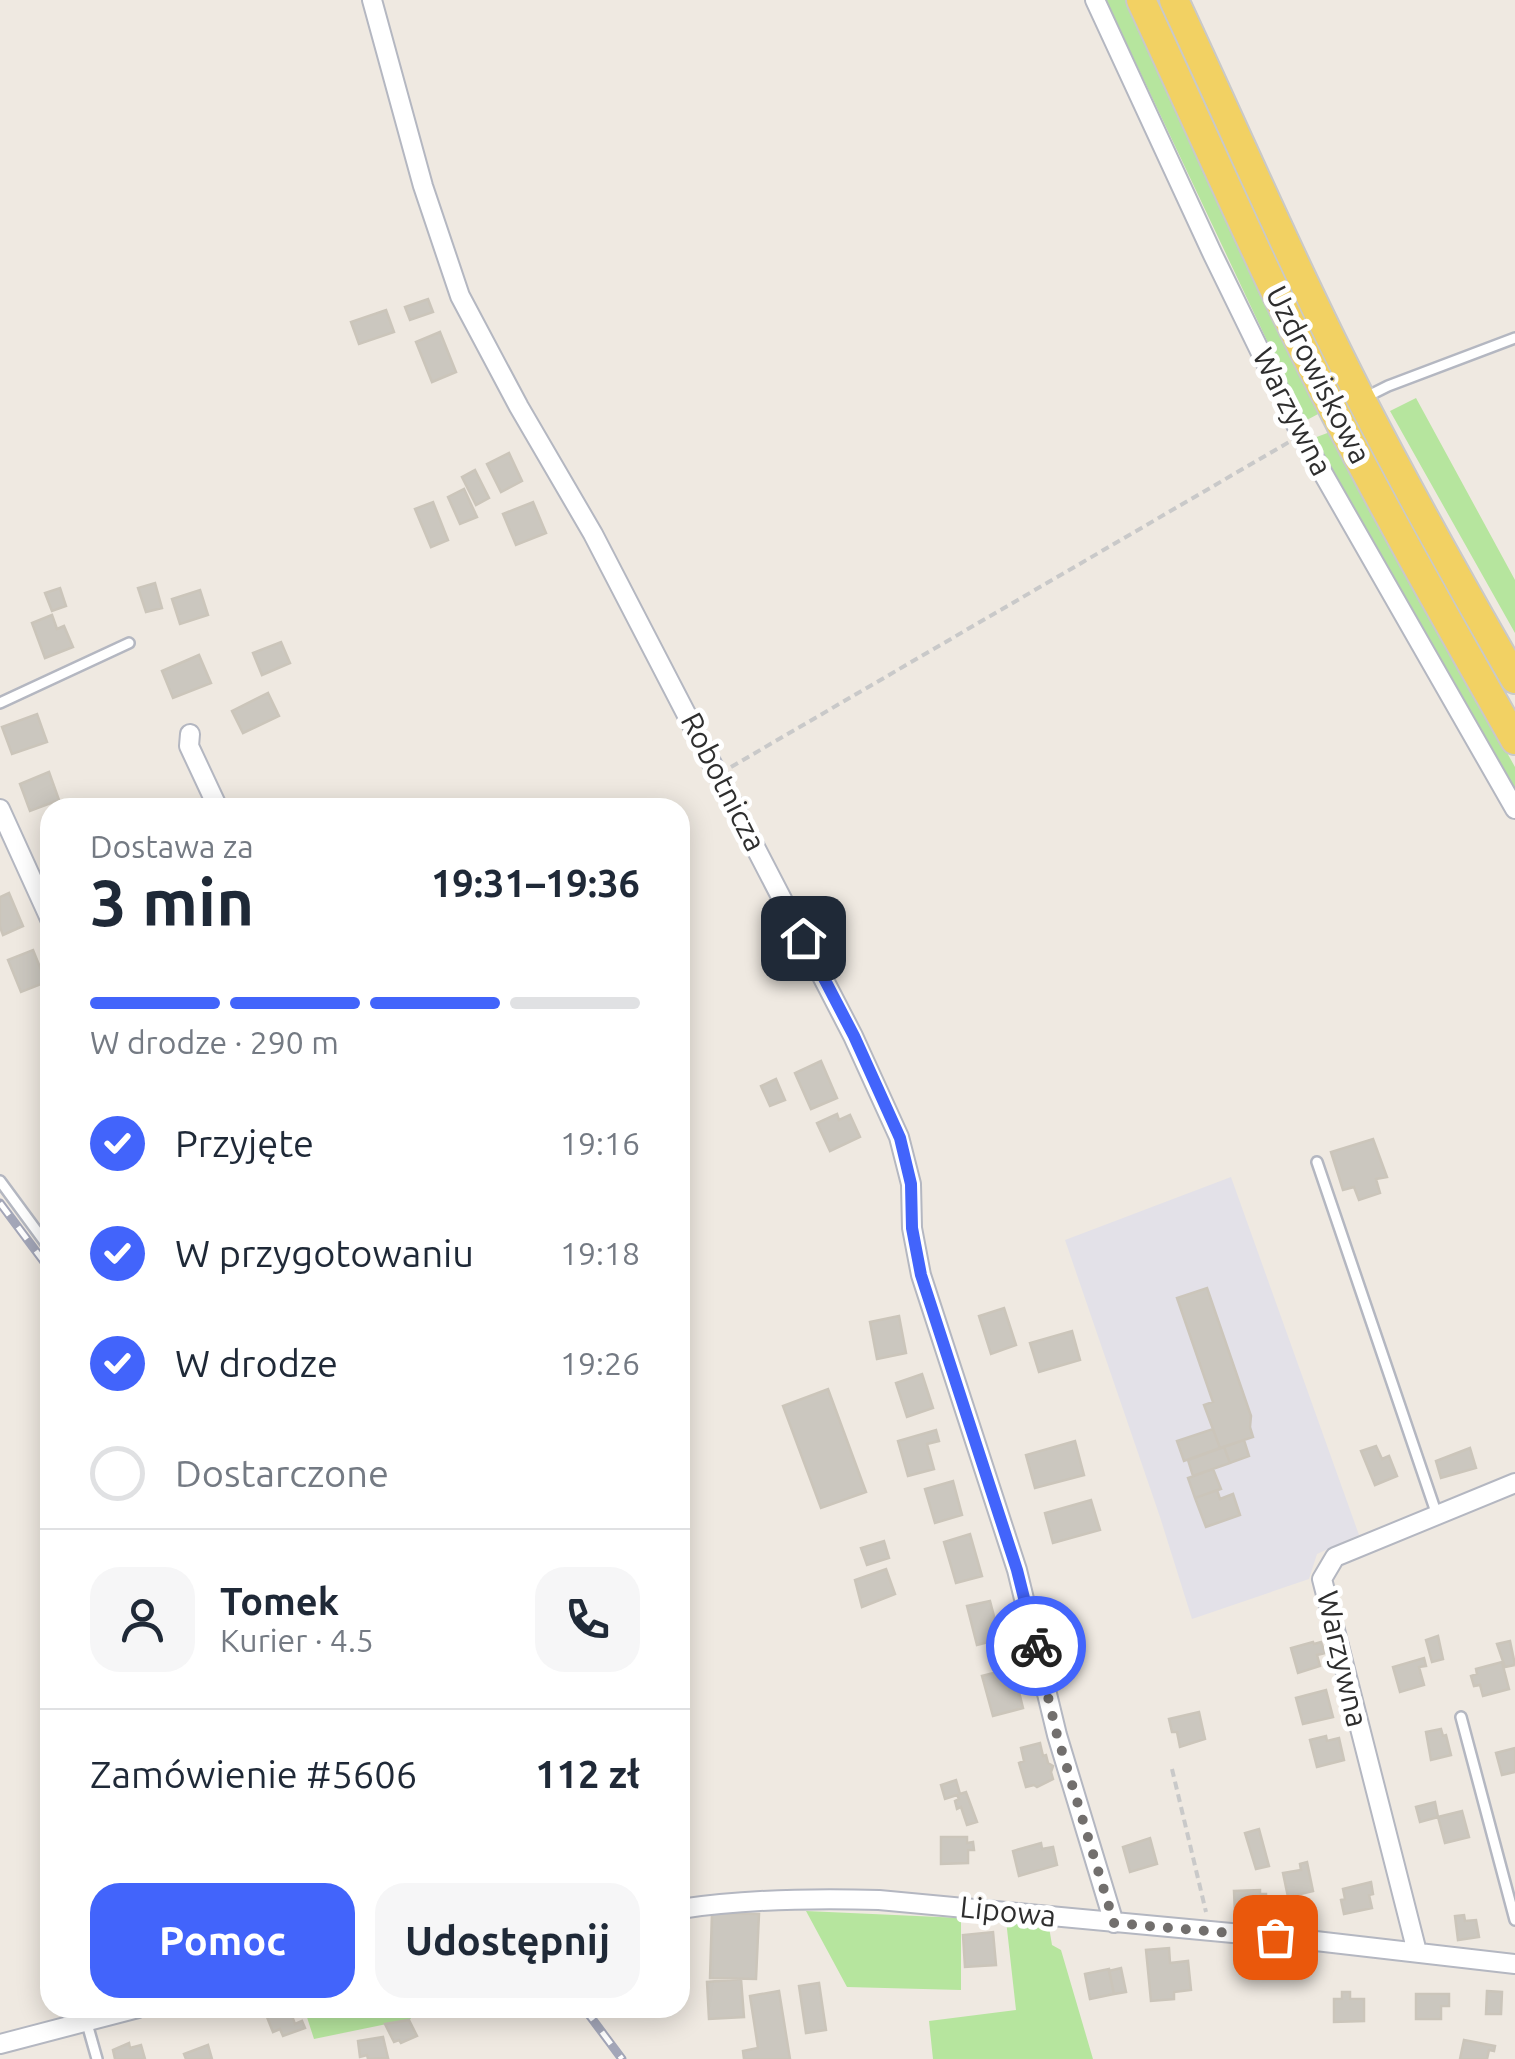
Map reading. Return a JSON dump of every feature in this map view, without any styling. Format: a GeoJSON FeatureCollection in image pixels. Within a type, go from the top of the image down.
{"type":"FeatureCollection","features":[{"type":"Feature","properties":{"kind":"main road","name":"Uzdrowiskowa"},"geometry":{"type":"LineString","coordinates":[[1141,0],[1336,414],[1515,740]]}},
{"type":"Feature","properties":{"kind":"main road","name":"Uzdrowiskowa"},"geometry":{"type":"LineString","coordinates":[[1174,0],[1361,399],[1515,679]]}},
{"type":"Feature","properties":{"kind":"street","name":"Robotnicza"},"geometry":{"type":"LineString","coordinates":[[372,0],[423,186],[460,296],[519,408],[594,534],[854,1036],[900,1138],[911,1184],[912,1228],[921,1275],[1017,1570],[1057,1735],[1114,1923]]}},
{"type":"Feature","properties":{"kind":"street","name":"Warzywna"},"geometry":{"type":"LineString","coordinates":[[1095,0],[1301,435],[1515,809]]}},
{"type":"Feature","properties":{"kind":"street"},"geometry":{"type":"LineString","coordinates":[[190,734],[189,746],[213,798]]}},
{"type":"Feature","properties":{"kind":"street"},"geometry":{"type":"LineString","coordinates":[[0,810],[40,897]]}},
{"type":"Feature","properties":{"kind":"street","name":"Warzywna"},"geometry":{"type":"LineString","coordinates":[[1416,1952],[1322,1579],[1334,1557],[1515,1483]]}},
{"type":"Feature","properties":{"kind":"street","name":"Lipowa"},"geometry":{"type":"LineString","coordinates":[[690,1907],[732,1901],[820,1898],[926,1904],[1515,1964]]}},
{"type":"Feature","properties":{"kind":"street"},"geometry":{"type":"LineString","coordinates":[[0,2044],[95,2018]]}},
{"type":"Feature","properties":{"kind":"lane"},"geometry":{"type":"LineString","coordinates":[[1361,399],[1515,338]]}},
{"type":"Feature","properties":{"kind":"lane"},"geometry":{"type":"LineString","coordinates":[[0,703],[129,643]]}},
{"type":"Feature","properties":{"kind":"lane"},"geometry":{"type":"LineString","coordinates":[[1317,1162],[1437,1515]]}},
{"type":"Feature","properties":{"kind":"lane"},"geometry":{"type":"LineString","coordinates":[[0,1181],[40,1235]]}},
{"type":"Feature","properties":{"kind":"lane"},"geometry":{"type":"LineString","coordinates":[[1462,1717],[1515,1920]]}},
{"type":"Feature","properties":{"kind":"lane"},"geometry":{"type":"LineString","coordinates":[[86,2020],[98,2059]]}},
{"type":"Feature","properties":{"kind":"path"},"geometry":{"type":"LineString","coordinates":[[719,774],[1301,435]]}},
{"type":"Feature","properties":{"kind":"path"},"geometry":{"type":"LineString","coordinates":[[1172,1769],[1210,1932]]}},
{"type":"Feature","properties":{"kind":"shaded area"},"geometry":{"type":"Polygon","coordinates":[[[1231,1177],[1359,1535],[1317,1554],[1309,1579],[1192,1619],[1065,1240],[1231,1177]]]}},
{"type":"Feature","properties":{"kind":"green space"},"geometry":{"type":"Polygon","coordinates":[[[1106,0],[1127,0],[1320,413],[1305,421],[1106,0]]]}},
{"type":"Feature","properties":{"kind":"green space"},"geometry":{"type":"Polygon","coordinates":[[[1416,398],[1515,580],[1515,633],[1390,411],[1416,398]]]}},
{"type":"Feature","properties":{"kind":"green space"},"geometry":{"type":"Polygon","coordinates":[[[1330,432],[1515,767],[1515,796],[1314,438],[1330,432]]]}},
{"type":"Feature","properties":{"kind":"green space"},"geometry":{"type":"Polygon","coordinates":[[[806,1911],[961,1918],[961,1990],[847,1987],[806,1911]]]}},
{"type":"Feature","properties":{"kind":"green space"},"geometry":{"type":"Polygon","coordinates":[[[1006,1920],[1049,1927],[1052,1945],[1061,1950],[1093,2059],[933,2059],[929,2021],[1016,2010],[1006,1920]]]}},
{"type":"Feature","properties":{"kind":"green space"},"geometry":{"type":"Polygon","coordinates":[[[307,2018],[411,2019],[314,2039],[307,2018]]]}},
{"type":"Feature","properties":{"kind":"building"},"geometry":{"type":"Polygon","coordinates":[[[428,299],[433,312],[410,320],[405,307],[428,299]]]}},
{"type":"Feature","properties":{"kind":"building"},"geometry":{"type":"Polygon","coordinates":[[[386,310],[394,332],[359,344],[351,322],[386,310]]]}},
{"type":"Feature","properties":{"kind":"building"},"geometry":{"type":"Polygon","coordinates":[[[440,332],[456,372],[432,382],[416,342],[440,332]]]}},
{"type":"Feature","properties":{"kind":"building"},"geometry":{"type":"Polygon","coordinates":[[[509,453],[522,481],[501,492],[487,464],[509,453]]]}},
{"type":"Feature","properties":{"kind":"building"},"geometry":{"type":"Polygon","coordinates":[[[475,470],[489,498],[476,505],[462,477],[475,470]]]}},
{"type":"Feature","properties":{"kind":"building"},"geometry":{"type":"Polygon","coordinates":[[[464,489],[477,517],[460,524],[448,497],[464,489]]]}},
{"type":"Feature","properties":{"kind":"building"},"geometry":{"type":"Polygon","coordinates":[[[433,502],[448,540],[431,547],[415,509],[433,502]]]}},
{"type":"Feature","properties":{"kind":"building"},"geometry":{"type":"Polygon","coordinates":[[[533,502],[546,533],[516,545],[503,514],[533,502]]]}},
{"type":"Feature","properties":{"kind":"building"},"geometry":{"type":"Polygon","coordinates":[[[155,583],[162,608],[146,612],[138,588],[155,583]]]}},
{"type":"Feature","properties":{"kind":"building"},"geometry":{"type":"Polygon","coordinates":[[[60,588],[66,606],[52,611],[45,593],[60,588]]]}},
{"type":"Feature","properties":{"kind":"building"},"geometry":{"type":"Polygon","coordinates":[[[200,590],[208,615],[180,624],[172,599],[200,590]]]}},
{"type":"Feature","properties":{"kind":"building"},"geometry":{"type":"Polygon","coordinates":[[[52,615],[57,629],[64,626],[73,647],[45,658],[32,623],[52,615]]]}},
{"type":"Feature","properties":{"kind":"building"},"geometry":{"type":"Polygon","coordinates":[[[281,642],[290,663],[262,675],[253,653],[281,642]]]}},
{"type":"Feature","properties":{"kind":"building"},"geometry":{"type":"Polygon","coordinates":[[[199,655],[211,683],[173,698],[162,671],[199,655]]]}},
{"type":"Feature","properties":{"kind":"building"},"geometry":{"type":"Polygon","coordinates":[[[268,693],[279,716],[243,733],[232,711],[268,693]]]}},
{"type":"Feature","properties":{"kind":"building"},"geometry":{"type":"Polygon","coordinates":[[[37,714],[47,742],[12,754],[2,727],[37,714]]]}},
{"type":"Feature","properties":{"kind":"building"},"geometry":{"type":"Polygon","coordinates":[[[49,772],[58,798],[40,798],[40,807],[30,811],[20,784],[49,772]]]}},
{"type":"Feature","properties":{"kind":"building"},"geometry":{"type":"Polygon","coordinates":[[[9,893],[23,926],[3,935],[0,897],[9,893]]]}},
{"type":"Feature","properties":{"kind":"building"},"geometry":{"type":"Polygon","coordinates":[[[33,950],[40,967],[40,984],[21,992],[8,960],[33,950]]]}},
{"type":"Feature","properties":{"kind":"building"},"geometry":{"type":"Polygon","coordinates":[[[821,1061],[837,1098],[811,1109],[795,1073],[821,1061]]]}},
{"type":"Feature","properties":{"kind":"building"},"geometry":{"type":"Polygon","coordinates":[[[776,1079],[785,1100],[770,1106],[761,1086],[776,1079]]]}},
{"type":"Feature","properties":{"kind":"building"},"geometry":{"type":"Polygon","coordinates":[[[837,1114],[839,1120],[850,1115],[860,1137],[830,1151],[817,1123],[837,1114]]]}},
{"type":"Feature","properties":{"kind":"building"},"geometry":{"type":"Polygon","coordinates":[[[1373,1139],[1387,1177],[1376,1179],[1380,1193],[1359,1200],[1354,1187],[1343,1190],[1331,1152],[1373,1139]]]}},
{"type":"Feature","properties":{"kind":"building"},"geometry":{"type":"Polygon","coordinates":[[[1207,1288],[1251,1416],[1253,1437],[1220,1448],[1204,1405],[1213,1402],[1177,1298],[1207,1288]]]}},
{"type":"Feature","properties":{"kind":"building"},"geometry":{"type":"Polygon","coordinates":[[[1004,1308],[1016,1345],[991,1354],[979,1316],[1004,1308]]]}},
{"type":"Feature","properties":{"kind":"building"},"geometry":{"type":"Polygon","coordinates":[[[899,1316],[906,1353],[877,1359],[870,1322],[899,1316]]]}},
{"type":"Feature","properties":{"kind":"building"},"geometry":{"type":"Polygon","coordinates":[[[1072,1331],[1080,1360],[1039,1372],[1030,1343],[1072,1331]]]}},
{"type":"Feature","properties":{"kind":"building"},"geometry":{"type":"Polygon","coordinates":[[[922,1374],[933,1408],[907,1417],[896,1383],[922,1374]]]}},
{"type":"Feature","properties":{"kind":"building"},"geometry":{"type":"Polygon","coordinates":[[[828,1389],[866,1492],[821,1508],[783,1406],[828,1389]]]}},
{"type":"Feature","properties":{"kind":"building"},"geometry":{"type":"Polygon","coordinates":[[[1213,1429],[1220,1448],[1184,1461],[1177,1441],[1213,1429]]]}},
{"type":"Feature","properties":{"kind":"building"},"geometry":{"type":"Polygon","coordinates":[[[936,1430],[939,1441],[927,1444],[934,1469],[908,1476],[898,1441],[936,1430]]]}},
{"type":"Feature","properties":{"kind":"building"},"geometry":{"type":"Polygon","coordinates":[[[1244,1440],[1249,1456],[1230,1463],[1224,1447],[1244,1440]]]}},
{"type":"Feature","properties":{"kind":"building"},"geometry":{"type":"Polygon","coordinates":[[[1075,1441],[1084,1475],[1035,1488],[1026,1455],[1075,1441]]]}},
{"type":"Feature","properties":{"kind":"building"},"geometry":{"type":"Polygon","coordinates":[[[1376,1446],[1382,1459],[1389,1456],[1397,1476],[1375,1485],[1361,1451],[1376,1446]]]}},
{"type":"Feature","properties":{"kind":"building"},"geometry":{"type":"Polygon","coordinates":[[[1224,1447],[1230,1463],[1193,1476],[1188,1460],[1224,1447]]]}},
{"type":"Feature","properties":{"kind":"building"},"geometry":{"type":"Polygon","coordinates":[[[1470,1448],[1476,1468],[1441,1478],[1436,1461],[1470,1448]]]}},
{"type":"Feature","properties":{"kind":"building"},"geometry":{"type":"Polygon","coordinates":[[[1213,1469],[1221,1489],[1195,1498],[1188,1478],[1213,1469]]]}},
{"type":"Feature","properties":{"kind":"building"},"geometry":{"type":"Polygon","coordinates":[[[953,1481],[962,1515],[935,1523],[925,1489],[953,1481]]]}},
{"type":"Feature","properties":{"kind":"building"},"geometry":{"type":"Polygon","coordinates":[[[1217,1490],[1220,1499],[1233,1494],[1240,1515],[1206,1527],[1195,1498],[1217,1490]]]}},
{"type":"Feature","properties":{"kind":"building"},"geometry":{"type":"Polygon","coordinates":[[[1091,1500],[1100,1530],[1053,1543],[1045,1513],[1091,1500]]]}},
{"type":"Feature","properties":{"kind":"building"},"geometry":{"type":"Polygon","coordinates":[[[970,1534],[982,1576],[956,1583],[944,1542],[970,1534]]]}},
{"type":"Feature","properties":{"kind":"building"},"geometry":{"type":"Polygon","coordinates":[[[884,1541],[889,1558],[867,1565],[861,1548],[884,1541]]]}},
{"type":"Feature","properties":{"kind":"building"},"geometry":{"type":"Polygon","coordinates":[[[886,1569],[895,1594],[862,1607],[855,1580],[886,1569]]]}},
{"type":"Feature","properties":{"kind":"building"},"geometry":{"type":"Polygon","coordinates":[[[990,1601],[1000,1639],[977,1645],[967,1606],[990,1601]]]}},
{"type":"Feature","properties":{"kind":"building"},"geometry":{"type":"Polygon","coordinates":[[[1438,1636],[1443,1659],[1432,1662],[1426,1640],[1438,1636]]]}},
{"type":"Feature","properties":{"kind":"building"},"geometry":{"type":"Polygon","coordinates":[[[1510,1641],[1515,1665],[1505,1667],[1497,1644],[1510,1641]]]}},
{"type":"Feature","properties":{"kind":"building"},"geometry":{"type":"Polygon","coordinates":[[[1321,1642],[1325,1653],[1317,1655],[1320,1666],[1298,1673],[1291,1648],[1321,1642]]]}},
{"type":"Feature","properties":{"kind":"building"},"geometry":{"type":"Polygon","coordinates":[[[1424,1658],[1426,1666],[1419,1667],[1424,1685],[1400,1692],[1393,1667],[1424,1658]]]}},
{"type":"Feature","properties":{"kind":"building"},"geometry":{"type":"Polygon","coordinates":[[[1502,1662],[1509,1689],[1483,1696],[1480,1685],[1474,1686],[1471,1676],[1477,1674],[1476,1669],[1502,1662]]]}},
{"type":"Feature","properties":{"kind":"building"},"geometry":{"type":"Polygon","coordinates":[[[1013,1668],[1023,1708],[993,1716],[982,1676],[1013,1668]]]}},
{"type":"Feature","properties":{"kind":"building"},"geometry":{"type":"Polygon","coordinates":[[[1326,1690],[1333,1717],[1303,1724],[1296,1698],[1326,1690]]]}},
{"type":"Feature","properties":{"kind":"building"},"geometry":{"type":"Polygon","coordinates":[[[1199,1712],[1205,1739],[1180,1747],[1169,1719],[1199,1712]]]}},
{"type":"Feature","properties":{"kind":"building"},"geometry":{"type":"Polygon","coordinates":[[[1441,1729],[1451,1755],[1431,1760],[1426,1732],[1441,1729]]]}},
{"type":"Feature","properties":{"kind":"building"},"geometry":{"type":"Polygon","coordinates":[[[1326,1736],[1327,1741],[1339,1738],[1344,1760],[1317,1767],[1310,1740],[1326,1736]]]}},
{"type":"Feature","properties":{"kind":"building"},"geometry":{"type":"Polygon","coordinates":[[[1040,1743],[1043,1756],[1053,1766],[1053,1779],[1037,1787],[1026,1787],[1019,1763],[1024,1761],[1021,1748],[1040,1743]]]}},
{"type":"Feature","properties":{"kind":"building"},"geometry":{"type":"Polygon","coordinates":[[[1515,1748],[1515,1772],[1502,1775],[1496,1753],[1515,1748]]]}},
{"type":"Feature","properties":{"kind":"building"},"geometry":{"type":"Polygon","coordinates":[[[956,1780],[960,1794],[966,1792],[977,1822],[967,1825],[961,1807],[957,1809],[957,1795],[945,1799],[941,1785],[956,1780]]]}},
{"type":"Feature","properties":{"kind":"building"},"geometry":{"type":"Polygon","coordinates":[[[1435,1802],[1438,1817],[1420,1822],[1416,1807],[1435,1802]]]}},
{"type":"Feature","properties":{"kind":"building"},"geometry":{"type":"Polygon","coordinates":[[[1462,1811],[1469,1837],[1445,1843],[1438,1817],[1462,1811]]]}},
{"type":"Feature","properties":{"kind":"building"},"geometry":{"type":"Polygon","coordinates":[[[1259,1829],[1269,1866],[1256,1869],[1245,1833],[1259,1829]]]}},
{"type":"Feature","properties":{"kind":"building"},"geometry":{"type":"Polygon","coordinates":[[[941,1837],[967,1837],[967,1843],[973,1842],[974,1850],[968,1850],[968,1863],[941,1864],[941,1837]]]}},
{"type":"Feature","properties":{"kind":"building"},"geometry":{"type":"Polygon","coordinates":[[[1150,1838],[1157,1864],[1130,1872],[1123,1847],[1150,1838]]]}},
{"type":"Feature","properties":{"kind":"building"},"geometry":{"type":"Polygon","coordinates":[[[1041,1843],[1042,1849],[1053,1847],[1057,1865],[1019,1876],[1013,1851],[1041,1843]]]}},
{"type":"Feature","properties":{"kind":"building"},"geometry":{"type":"Polygon","coordinates":[[[1307,1862],[1313,1891],[1288,1897],[1283,1873],[1301,1870],[1300,1864],[1307,1862]]]}},
{"type":"Feature","properties":{"kind":"building"},"geometry":{"type":"Polygon","coordinates":[[[1371,1882],[1372,1908],[1344,1914],[1343,1889],[1371,1882]]]}},
{"type":"Feature","properties":{"kind":"building"},"geometry":{"type":"Polygon","coordinates":[[[1260,1890],[1260,1894],[1266,1894],[1266,1903],[1260,1904],[1261,1913],[1235,1914],[1234,1891],[1260,1890]]]}},
{"type":"Feature","properties":{"kind":"building"},"geometry":{"type":"Polygon","coordinates":[[[712,1913],[759,1914],[756,1979],[710,1978],[712,1913]]]}},
{"type":"Feature","properties":{"kind":"building"},"geometry":{"type":"Polygon","coordinates":[[[1464,1915],[1465,1921],[1476,1920],[1479,1937],[1458,1940],[1455,1916],[1464,1915]]]}},
{"type":"Feature","properties":{"kind":"building"},"geometry":{"type":"Polygon","coordinates":[[[993,1932],[996,1965],[965,1967],[963,1935],[993,1932]]]}},
{"type":"Feature","properties":{"kind":"building"},"geometry":{"type":"Polygon","coordinates":[[[1169,1948],[1170,1963],[1188,1961],[1191,1990],[1174,1992],[1174,1999],[1151,2001],[1146,1950],[1169,1948]]]}},
{"type":"Feature","properties":{"kind":"building"},"geometry":{"type":"Polygon","coordinates":[[[1121,1968],[1126,1992],[1114,1994],[1109,1971],[1121,1968]]]}},
{"type":"Feature","properties":{"kind":"building"},"geometry":{"type":"Polygon","coordinates":[[[1109,1969],[1114,1994],[1090,1999],[1085,1974],[1109,1969]]]}},
{"type":"Feature","properties":{"kind":"building"},"geometry":{"type":"Polygon","coordinates":[[[741,1979],[744,2017],[709,2019],[707,1982],[741,1979]]]}},
{"type":"Feature","properties":{"kind":"building"},"geometry":{"type":"Polygon","coordinates":[[[819,1983],[826,2030],[806,2033],[799,1986],[819,1983]]]}},
{"type":"Feature","properties":{"kind":"building"},"geometry":{"type":"Polygon","coordinates":[[[779,1991],[790,2059],[744,2059],[743,2051],[758,2048],[750,1996],[779,1991]]]}},
{"type":"Feature","properties":{"kind":"building"},"geometry":{"type":"Polygon","coordinates":[[[1487,1991],[1502,1992],[1501,2014],[1486,2014],[1487,1991]]]}},
{"type":"Feature","properties":{"kind":"building"},"geometry":{"type":"Polygon","coordinates":[[[1342,1992],[1350,1992],[1350,1999],[1364,1999],[1364,2021],[1334,2022],[1334,1999],[1342,1999],[1342,1992]]]}},
{"type":"Feature","properties":{"kind":"building"},"geometry":{"type":"Polygon","coordinates":[[[1416,1994],[1449,1994],[1449,2006],[1441,2006],[1441,2019],[1416,2019],[1416,1994]]]}},
{"type":"Feature","properties":{"kind":"building"},"geometry":{"type":"Polygon","coordinates":[[[267,2018],[293,2018],[295,2024],[302,2021],[305,2028],[283,2036],[280,2029],[273,2032],[267,2018]]]}},
{"type":"Feature","properties":{"kind":"building"},"geometry":{"type":"Polygon","coordinates":[[[409,2020],[417,2036],[394,2042],[385,2024],[409,2020]]]}},
{"type":"Feature","properties":{"kind":"building"},"geometry":{"type":"Polygon","coordinates":[[[383,2037],[388,2058],[360,2057],[358,2041],[383,2037]]]}},
{"type":"Feature","properties":{"kind":"building"},"geometry":{"type":"Polygon","coordinates":[[[1464,2040],[1495,2046],[1494,2051],[1489,2050],[1487,2059],[1460,2059],[1464,2040]]]}},
{"type":"Feature","properties":{"kind":"building"},"geometry":{"type":"Polygon","coordinates":[[[129,2043],[130,2048],[141,2045],[145,2059],[115,2059],[113,2050],[129,2043]]]}},
{"type":"Feature","properties":{"kind":"building"},"geometry":{"type":"Polygon","coordinates":[[[208,2045],[212,2059],[186,2059],[184,2054],[208,2045]]]}},
{"type":"Feature","properties":{"kind":"railway"},"geometry":{"type":"LineString","coordinates":[[0,1203],[40,1257]]}},
{"type":"Feature","properties":{"kind":"railway"},"geometry":{"type":"LineString","coordinates":[[591,2018],[622,2059]]}},
{"type":"Feature","properties":{"kind":"way so far"},"geometry":{"type":"LineString","coordinates":[[1036,1646],[1057,1735],[1114,1923],[1275,1937]]}},
{"type":"Feature","properties":{"kind":"route"},"geometry":{"type":"LineString","coordinates":[[803,938],[854,1036],[900,1138],[911,1184],[912,1228],[921,1275],[1017,1570],[1036,1646]]}}]}
